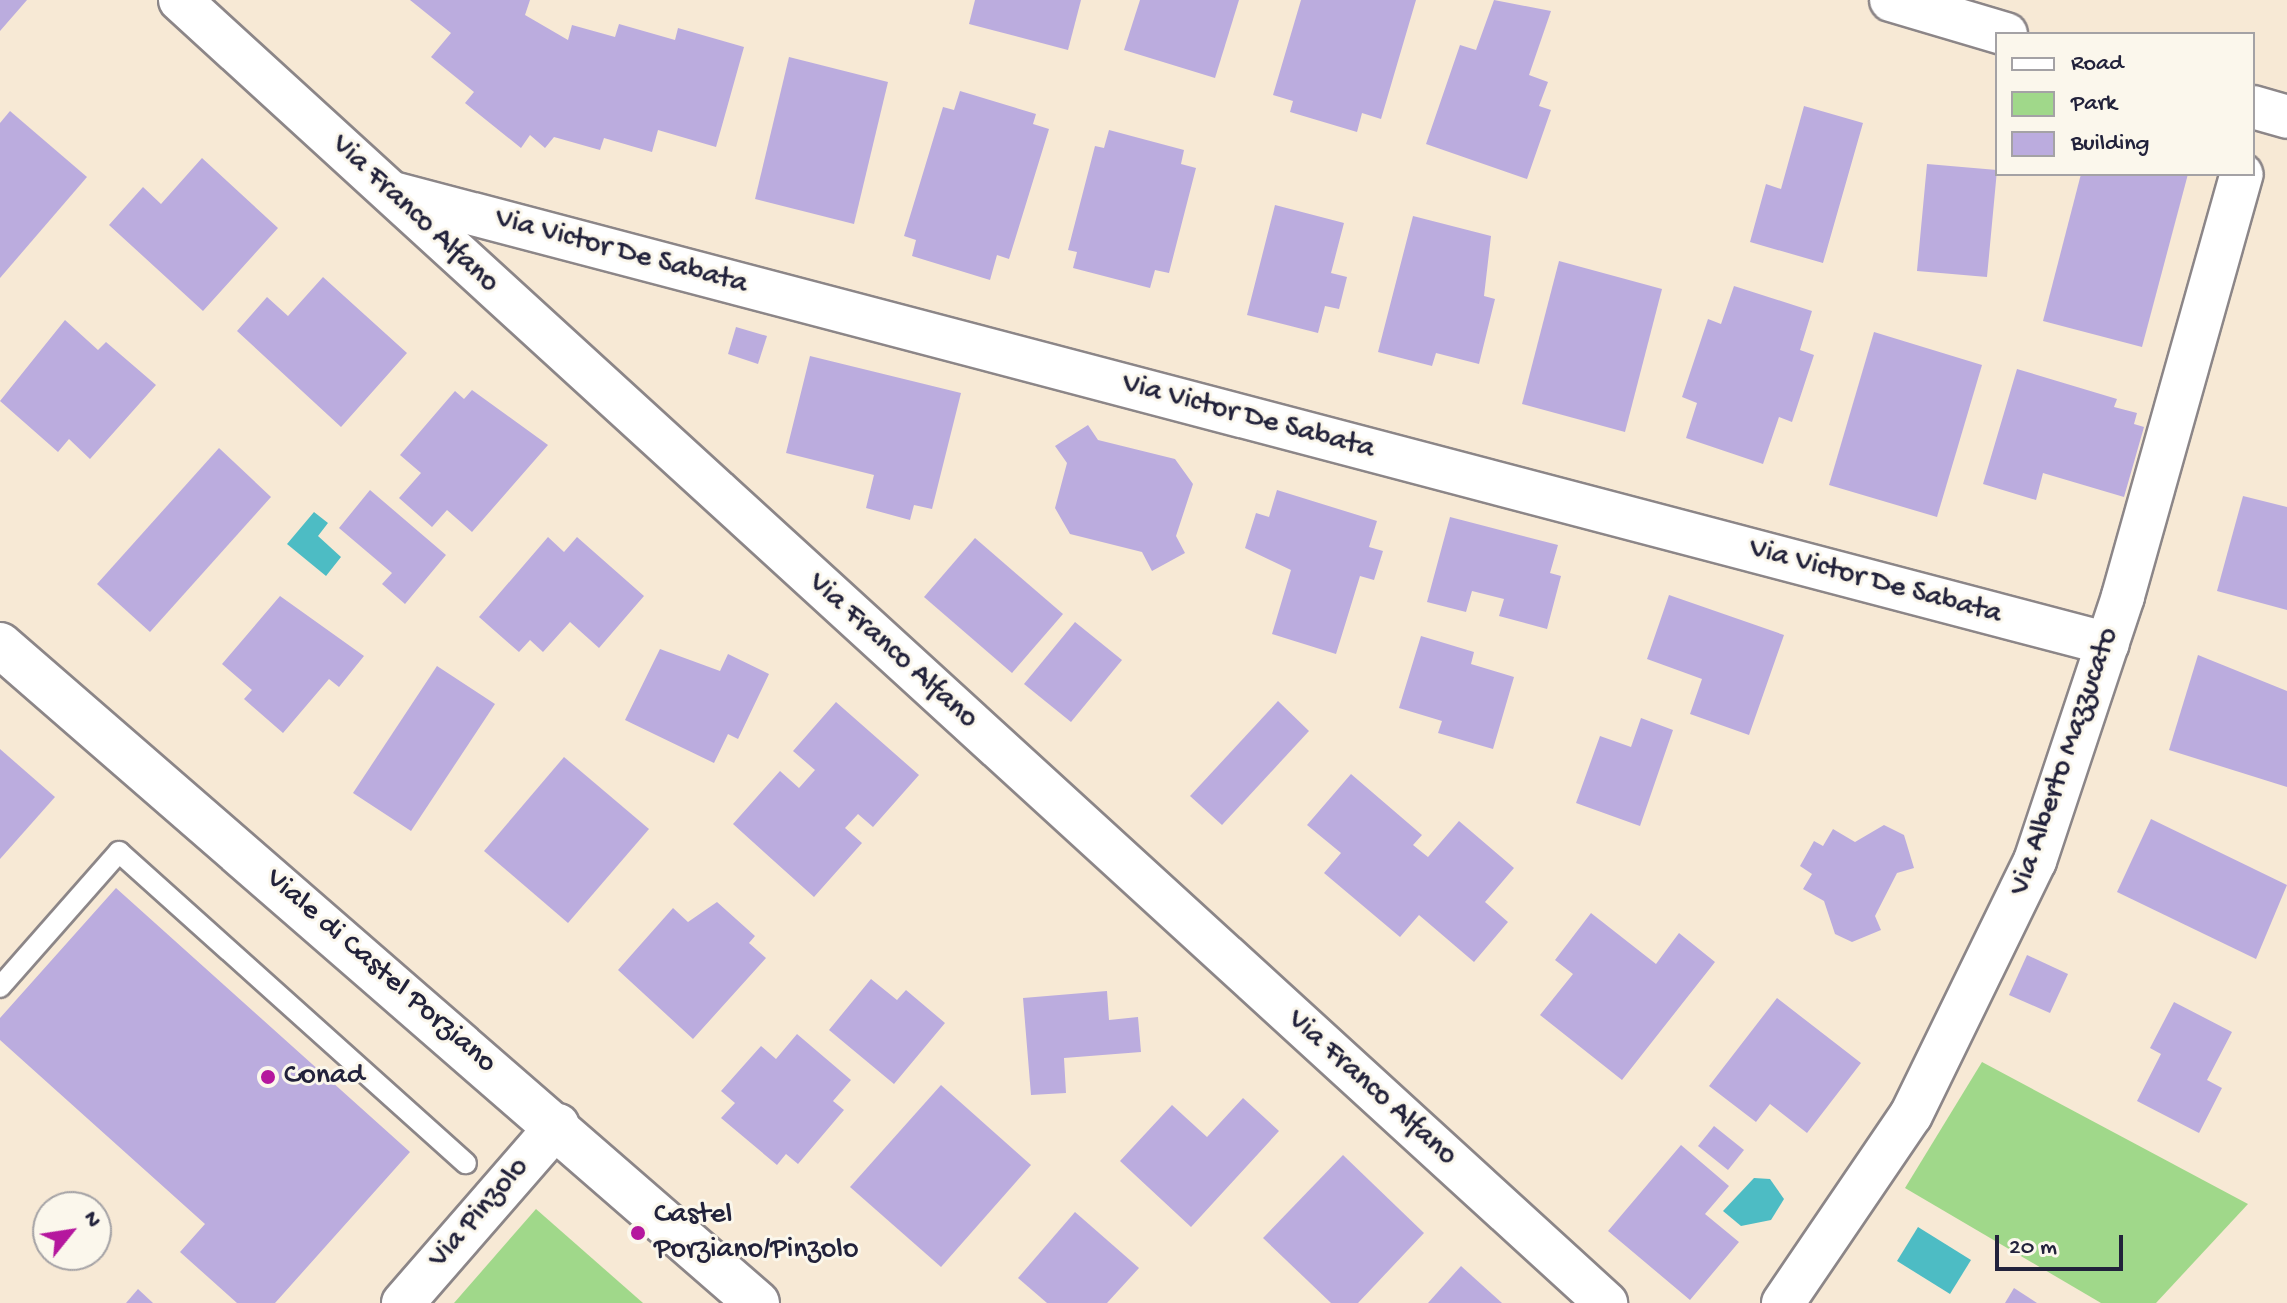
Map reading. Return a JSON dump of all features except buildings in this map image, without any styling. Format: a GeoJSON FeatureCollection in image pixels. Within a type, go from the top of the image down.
{"type":"FeatureCollection","features":[{"type":"Feature","properties":{"kind":"street","name":"Via Franco Alfano"},"geometry":{"type":"LineString","coordinates":[[180,0],[1606,1303]]}},
{"type":"Feature","properties":{"kind":"street"},"geometry":{"type":"LineString","coordinates":[[1891,0],[1999,32]]}},
{"type":"Feature","properties":{"kind":"street","name":"Via Alberto Mazzucato"},"geometry":{"type":"LineString","coordinates":[[1783,1303],[1886,1156],[1962,1020],[2035,861],[2108,644],[2241,176]]}},
{"type":"Feature","properties":{"kind":"street","name":"Via Victor De Sabata"},"geometry":{"type":"LineString","coordinates":[[388,192],[2108,644]]}},
{"type":"Feature","properties":{"kind":"street","name":"Viale di Castel Porziano"},"geometry":{"type":"LineString","coordinates":[[3,651],[558,1125],[757,1303]]}},
{"type":"Feature","properties":{"kind":"street","name":"Via Pinzolo"},"geometry":{"type":"LineString","coordinates":[[403,1303],[558,1125]]}},
{"type":"Feature","properties":{"kind":"lane"},"geometry":{"type":"LineString","coordinates":[[0,987],[119,852],[466,1163]]}},
{"type":"Feature","properties":{"kind":"green space"},"geometry":{"type":"Polygon","coordinates":[[[1982,1062],[2248,1204],[2156,1303],[2101,1303],[1905,1188],[1982,1062]]]}},
{"type":"Feature","properties":{"kind":"green space"},"geometry":{"type":"Polygon","coordinates":[[[536,1209],[643,1303],[454,1303],[536,1209]]]}},
{"type":"Feature","properties":{"kind":"water"},"geometry":{"type":"Polygon","coordinates":[[[314,512],[328,523],[318,536],[341,557],[326,576],[287,544],[314,512]]]}},
{"type":"Feature","properties":{"kind":"water"},"geometry":{"type":"Polygon","coordinates":[[[1754,1178],[1770,1179],[1784,1199],[1771,1220],[1741,1226],[1723,1211],[1754,1178]]]}},
{"type":"Feature","properties":{"kind":"water"},"geometry":{"type":"Polygon","coordinates":[[[1918,1227],[1971,1260],[1950,1294],[1897,1261],[1918,1227]]]}},
{"type":"Feature","properties":{"kind":"place","name":"Conad"},"geometry":{"type":"Point","coordinates":[268,1077]}},
{"type":"Feature","properties":{"kind":"place","name":"Castel Porziano/Pinzolo"},"geometry":{"type":"Point","coordinates":[638,1233]}}]}
